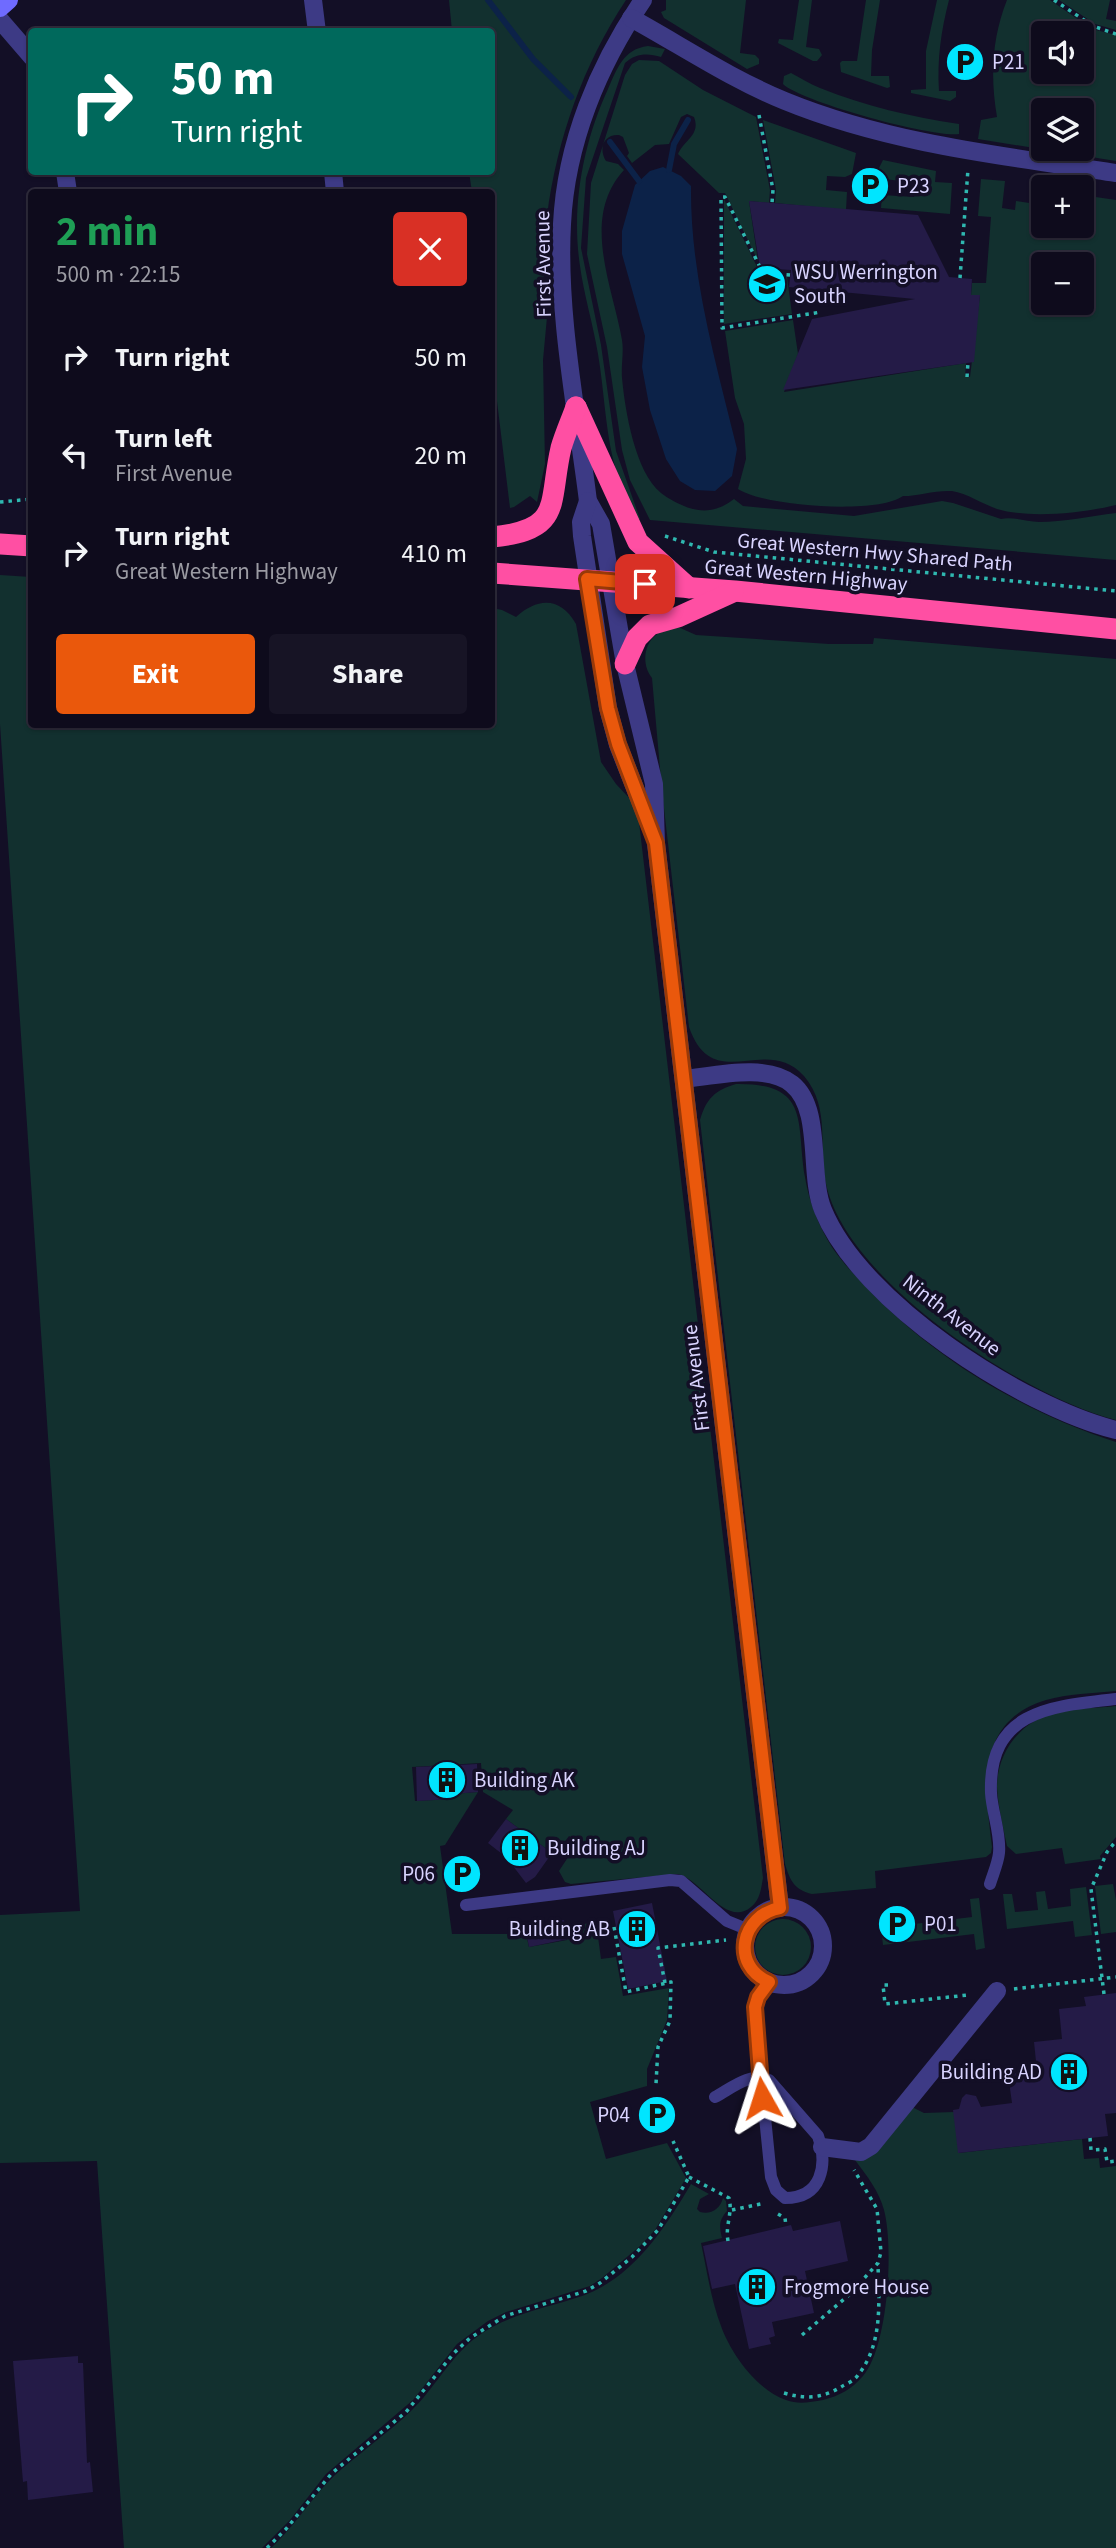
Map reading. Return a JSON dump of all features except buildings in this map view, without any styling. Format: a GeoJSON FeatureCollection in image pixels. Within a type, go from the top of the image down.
{"type":"FeatureCollection","features":[{"type":"Feature","properties":{"kind":"highway"},"geometry":{"type":"LineString","coordinates":[[495,537],[517,535],[531,530],[546,515],[554,501],[561,448],[576,407]]}},
{"type":"Feature","properties":{"kind":"highway"},"geometry":{"type":"LineString","coordinates":[[576,407],[638,542],[689,588]]}},
{"type":"Feature","properties":{"kind":"highway"},"geometry":{"type":"LineString","coordinates":[[0,544],[28,546]]}},
{"type":"Feature","properties":{"kind":"highway","name":"Great Western Highway"},"geometry":{"type":"LineString","coordinates":[[495,573],[735,592],[1116,629]]}},
{"type":"Feature","properties":{"kind":"highway"},"geometry":{"type":"LineString","coordinates":[[625,664],[637,638],[650,625],[678,617],[735,592]]}},
{"type":"Feature","properties":{"kind":"street"},"geometry":{"type":"LineString","coordinates":[[0,8],[9,0]]}},
{"type":"Feature","properties":{"kind":"street"},"geometry":{"type":"LineString","coordinates":[[313,0],[316,28]]}},
{"type":"Feature","properties":{"kind":"street","name":"First Avenue"},"geometry":{"type":"LineString","coordinates":[[643,0],[592,92],[570,163],[562,223],[562,278],[588,501],[601,524],[625,664],[654,783],[656,843],[780,1908]]}},
{"type":"Feature","properties":{"kind":"street"},"geometry":{"type":"LineString","coordinates":[[631,18],[770,94],[842,122],[905,139],[1116,173]]}},
{"type":"Feature","properties":{"kind":"street"},"geometry":{"type":"LineString","coordinates":[[0,20],[28,52]]}},
{"type":"Feature","properties":{"kind":"street","name":"First Avenue"},"geometry":{"type":"LineString","coordinates":[[588,501],[581,522],[587,579],[608,708],[618,744],[656,843]]}},
{"type":"Feature","properties":{"kind":"street","name":"Ninth Avenue"},"geometry":{"type":"LineString","coordinates":[[684,1079],[751,1073],[773,1074],[792,1083],[804,1098],[810,1119],[816,1185],[822,1208],[834,1233],[850,1256],[910,1316],[966,1359],[1029,1398],[1116,1430]]}},
{"type":"Feature","properties":{"kind":"street"},"geometry":{"type":"LineString","coordinates":[[780,1908],[800,1911],[811,1919],[821,1934],[822,1953],[815,1969],[802,1980],[785,1985],[769,1982],[755,1973],[749,1964],[746,1954],[747,1934],[762,1914],[780,1908]]}},
{"type":"Feature","properties":{"kind":"street"},"geometry":{"type":"LineString","coordinates":[[822,2147],[861,2152],[871,2146],[997,1991]]}},
{"type":"Feature","properties":{"kind":"lane"},"geometry":{"type":"LineString","coordinates":[[990,1884],[1000,1852],[991,1781],[993,1762],[1000,1745],[1024,1720],[1041,1710],[1116,1699]]}},
{"type":"Feature","properties":{"kind":"lane"},"geometry":{"type":"LineString","coordinates":[[467,1905],[670,1880],[681,1881],[727,1921],[747,1934]]}},
{"type":"Feature","properties":{"kind":"lane"},"geometry":{"type":"LineString","coordinates":[[715,2097],[748,2078],[760,2076],[769,2080],[810,2125],[822,2147],[822,2171],[818,2182],[797,2198],[785,2198],[776,2190],[771,2177],[760,2076],[755,2007],[758,1997],[769,1982]]}},
{"type":"Feature","properties":{"kind":"path"},"geometry":{"type":"LineString","coordinates":[[1054,0],[1093,26],[1116,34]]}},
{"type":"Feature","properties":{"kind":"path"},"geometry":{"type":"LineString","coordinates":[[759,115],[773,190],[772,203]]}},
{"type":"Feature","properties":{"kind":"path"},"geometry":{"type":"LineString","coordinates":[[960,278],[968,162]]}},
{"type":"Feature","properties":{"kind":"path"},"geometry":{"type":"LineString","coordinates":[[790,275],[763,273],[722,197],[722,328],[821,312]]}},
{"type":"Feature","properties":{"kind":"path"},"geometry":{"type":"LineString","coordinates":[[967,377],[968,362]]}},
{"type":"Feature","properties":{"kind":"path"},"geometry":{"type":"LineString","coordinates":[[0,502],[28,499]]}},
{"type":"Feature","properties":{"kind":"path","name":"Great Western Hwy Shared Path"},"geometry":{"type":"LineString","coordinates":[[656,532],[714,552],[1116,591]]}},
{"type":"Feature","properties":{"kind":"path"},"geometry":{"type":"LineString","coordinates":[[1104,1994],[1091,1889],[1107,1853],[1116,1841]]}},
{"type":"Feature","properties":{"kind":"path"},"geometry":{"type":"LineString","coordinates":[[614,1927],[626,1992],[671,1982],[670,2021],[656,2058],[656,2084]]}},
{"type":"Feature","properties":{"kind":"path"},"geometry":{"type":"LineString","coordinates":[[665,1984],[658,1948],[747,1934]]}},
{"type":"Feature","properties":{"kind":"path"},"geometry":{"type":"LineString","coordinates":[[1090,2138],[1091,2150],[1105,2149],[1107,2162],[1116,2161]]}},
{"type":"Feature","properties":{"kind":"path"},"geometry":{"type":"LineString","coordinates":[[673,2141],[689,2178],[729,2198],[732,2210],[726,2229],[729,2241]]}},
{"type":"Feature","properties":{"kind":"path"},"geometry":{"type":"LineString","coordinates":[[784,2393],[803,2399],[830,2394],[857,2378],[871,2353],[879,2316],[878,2263],[881,2252],[877,2209],[868,2190],[848,2161]]}},
{"type":"Feature","properties":{"kind":"path"},"geometry":{"type":"LineString","coordinates":[[267,2548],[332,2473],[406,2412],[470,2337],[506,2316],[586,2291],[600,2283],[632,2257],[658,2230],[689,2178]]}},
{"type":"Feature","properties":{"kind":"path"},"geometry":{"type":"LineString","coordinates":[[732,2210],[767,2202],[780,2217],[785,2218],[786,2226]]}},
{"type":"Feature","properties":{"kind":"path"},"geometry":{"type":"LineString","coordinates":[[802,2334],[849,2295],[878,2263]]}},
{"type":"Feature","properties":{"kind":"green space"},"geometry":{"type":"Polygon","coordinates":[[[449,0],[626,0],[585,77],[565,131],[558,159],[547,216],[543,283],[539,301],[546,310],[547,317],[543,360],[545,464],[537,502],[530,496],[510,508],[495,385],[495,189],[472,189],[469,175],[495,175],[495,28],[452,28],[449,0]]]}},
{"type":"Feature","properties":{"kind":"green space"},"geometry":{"type":"Polygon","coordinates":[[[666,0],[746,0],[740,53],[755,55],[759,64],[747,69],[664,18],[661,12],[666,10],[666,0]]]}},
{"type":"Feature","properties":{"kind":"green space"},"geometry":{"type":"Polygon","coordinates":[[[799,0],[812,0],[806,47],[819,49],[822,55],[817,61],[778,43],[779,39],[793,40],[799,0]]]}},
{"type":"Feature","properties":{"kind":"green space"},"geometry":{"type":"Polygon","coordinates":[[[866,0],[880,0],[871,76],[889,76],[890,87],[887,88],[841,72],[842,61],[857,61],[866,0]]]}},
{"type":"Feature","properties":{"kind":"green space"},"geometry":{"type":"Polygon","coordinates":[[[937,0],[949,0],[940,45],[939,91],[956,91],[956,97],[950,101],[911,93],[911,90],[926,89],[926,51],[937,0]]]}},
{"type":"Feature","properties":{"kind":"green space"},"geometry":{"type":"Polygon","coordinates":[[[1007,0],[1050,0],[1080,21],[1031,21],[1031,84],[1094,84],[1094,30],[1116,35],[1116,161],[1094,157],[1094,98],[1031,98],[1031,147],[978,139],[981,120],[997,117],[993,87],[998,29],[1007,0]]]}},
{"type":"Feature","properties":{"kind":"green space"},"geometry":{"type":"Polygon","coordinates":[[[1059,0],[1110,0],[1106,19],[1116,21],[1116,30],[1090,21],[1059,0]]]}},
{"type":"Feature","properties":{"kind":"green space"},"geometry":{"type":"Polygon","coordinates":[[[648,46],[665,49],[661,57],[642,55],[625,63],[586,178],[581,248],[601,345],[616,451],[640,519],[635,519],[617,474],[610,446],[598,354],[580,266],[577,221],[581,176],[599,110],[622,61],[632,51],[648,46]]]}},
{"type":"Feature","properties":{"kind":"green space"},"geometry":{"type":"Polygon","coordinates":[[[639,60],[659,61],[703,90],[756,117],[770,190],[769,203],[749,201],[758,261],[725,193],[719,193],[678,154],[694,133],[694,117],[687,114],[681,117],[669,144],[655,145],[632,163],[627,156],[629,153],[623,137],[614,135],[604,143],[606,161],[618,164],[624,170],[611,189],[604,209],[602,231],[607,276],[622,340],[622,378],[626,407],[633,440],[644,471],[661,493],[684,506],[704,510],[717,509],[734,499],[743,506],[854,516],[942,501],[1001,519],[1034,522],[1116,513],[1116,560],[650,520],[630,480],[622,450],[607,347],[587,254],[591,183],[625,75],[632,64],[639,60]]]}},
{"type":"Feature","properties":{"kind":"green space"},"geometry":{"type":"Polygon","coordinates":[[[791,73],[816,86],[854,100],[959,124],[959,134],[897,125],[815,100],[783,84],[784,76],[791,73]]]}},
{"type":"Feature","properties":{"kind":"green space"},"geometry":{"type":"Polygon","coordinates":[[[763,120],[856,153],[852,174],[845,177],[827,176],[826,190],[847,192],[846,210],[775,203],[776,190],[763,120]]]}},
{"type":"Feature","properties":{"kind":"green space"},"geometry":{"type":"Polygon","coordinates":[[[883,160],[936,171],[935,182],[952,183],[950,214],[881,208],[882,195],[914,197],[915,183],[885,179],[878,170],[883,160]]]}},
{"type":"Feature","properties":{"kind":"green space"},"geometry":{"type":"Polygon","coordinates":[[[981,179],[1005,181],[1002,208],[1015,210],[1016,201],[1031,203],[1031,238],[1094,238],[1094,197],[1116,200],[1116,505],[1073,512],[1025,514],[997,509],[963,494],[946,491],[903,496],[889,502],[870,505],[820,506],[771,500],[738,489],[746,459],[744,424],[735,398],[725,331],[793,320],[798,354],[784,392],[966,363],[965,377],[970,377],[980,295],[971,295],[972,283],[986,283],[991,217],[978,216],[981,179]]]}},
{"type":"Feature","properties":{"kind":"green space"},"geometry":{"type":"Polygon","coordinates":[[[724,199],[761,275],[787,277],[792,314],[724,324],[724,199]]]}},
{"type":"Feature","properties":{"kind":"green space"},"geometry":{"type":"Polygon","coordinates":[[[0,575],[28,577],[28,728],[495,728],[495,609],[516,617],[533,606],[549,603],[563,609],[576,624],[601,762],[632,801],[639,822],[763,1878],[761,1890],[751,1907],[742,1912],[732,1912],[678,1874],[571,1884],[565,1882],[559,1871],[578,1842],[569,1836],[557,1852],[552,1853],[506,1819],[513,1810],[483,1792],[481,1763],[412,1767],[415,1801],[452,1799],[452,1794],[478,1792],[445,1845],[440,1846],[452,1934],[526,1934],[529,1947],[567,1940],[565,1927],[596,1922],[601,1959],[616,1957],[623,1996],[669,1988],[667,2020],[647,2069],[647,2086],[590,2102],[606,2159],[667,2143],[686,2178],[655,2230],[602,2278],[590,2286],[506,2312],[488,2321],[457,2344],[413,2400],[326,2474],[290,2520],[262,2548],[124,2548],[97,2161],[0,2163],[0,1915],[80,1911],[0,724],[0,575]]]}},
{"type":"Feature","properties":{"kind":"green space"},"geometry":{"type":"Polygon","coordinates":[[[678,627],[696,635],[829,644],[873,644],[874,638],[1116,659],[1116,1420],[1036,1388],[991,1362],[905,1298],[869,1262],[843,1225],[827,1188],[818,1102],[804,1076],[789,1064],[773,1060],[726,1061],[712,1058],[699,1047],[689,1027],[652,678],[645,662],[646,650],[652,639],[661,632],[678,627]]]}},
{"type":"Feature","properties":{"kind":"green space"},"geometry":{"type":"Polygon","coordinates":[[[736,1084],[760,1085],[777,1090],[788,1098],[799,1123],[808,1192],[822,1230],[844,1263],[892,1313],[920,1337],[981,1380],[1047,1415],[1116,1442],[1116,1691],[1046,1700],[1023,1710],[1006,1724],[995,1741],[989,1760],[987,1803],[991,1853],[986,1857],[875,1871],[876,1888],[812,1894],[794,1884],[785,1864],[700,1120],[712,1096],[736,1084]]]}},
{"type":"Feature","properties":{"kind":"green space"},"geometry":{"type":"Polygon","coordinates":[[[1116,1706],[1116,1837],[1100,1856],[1101,1859],[1065,1864],[1062,1848],[1016,1854],[1007,1846],[997,1787],[1001,1761],[1014,1739],[1044,1716],[1064,1711],[1116,1706]]]}},
{"type":"Feature","properties":{"kind":"green space"},"geometry":{"type":"Polygon","coordinates":[[[1113,1884],[1116,1932],[1101,1934],[1095,1886],[1113,1884]]]}},
{"type":"Feature","properties":{"kind":"green space"},"geometry":{"type":"Polygon","coordinates":[[[1086,1887],[1092,1935],[1075,1937],[1073,1921],[1007,1929],[1003,1894],[1012,1894],[1015,1912],[1038,1910],[1036,1892],[1045,1891],[1048,1909],[1071,1906],[1070,1889],[1086,1887]]]}},
{"type":"Feature","properties":{"kind":"green space"},"geometry":{"type":"Polygon","coordinates":[[[979,1898],[985,1948],[976,1950],[974,1934],[883,1945],[881,1928],[972,1917],[970,1899],[979,1898]]]}},
{"type":"Feature","properties":{"kind":"green space"},"geometry":{"type":"Polygon","coordinates":[[[783,1919],[794,1921],[803,1927],[809,1936],[809,1958],[803,1967],[794,1973],[783,1975],[772,1973],[763,1967],[757,1958],[755,1947],[757,1936],[763,1927],[772,1921],[783,1919]]]}},
{"type":"Feature","properties":{"kind":"green space"},"geometry":{"type":"Polygon","coordinates":[[[910,2106],[924,2113],[954,2112],[959,2153],[1082,2139],[1084,2159],[1099,2158],[1100,2168],[1116,2166],[1116,2548],[271,2548],[326,2485],[411,2411],[474,2339],[512,2318],[582,2296],[617,2277],[659,2234],[691,2184],[709,2194],[700,2199],[697,2209],[700,2212],[711,2212],[720,2205],[723,2198],[726,2201],[727,2211],[720,2223],[722,2238],[701,2243],[721,2326],[731,2348],[746,2370],[775,2395],[795,2402],[823,2400],[850,2388],[863,2376],[878,2343],[887,2296],[888,2271],[887,2227],[882,2203],[855,2160],[910,2106]]]}},
{"type":"Feature","properties":{"kind":"water"},"geometry":{"type":"Polygon","coordinates":[[[663,167],[681,176],[691,186],[700,286],[737,449],[732,476],[715,491],[695,490],[680,481],[666,459],[650,410],[642,367],[645,336],[622,254],[622,231],[635,185],[650,171],[663,167]]]}},
{"type":"Feature","properties":{"kind":"waterway"},"geometry":{"type":"LineString","coordinates":[[488,0],[533,59],[571,97]]}},
{"type":"Feature","properties":{"kind":"waterway"},"geometry":{"type":"LineString","coordinates":[[669,170],[674,144],[688,120]]}},
{"type":"Feature","properties":{"kind":"waterway"},"geometry":{"type":"LineString","coordinates":[[610,142],[639,181]]}},
{"type":"Feature","properties":{"kind":"place","name":"P21"},"geometry":{"type":"Point","coordinates":[965,62]}},
{"type":"Feature","properties":{"kind":"place","name":"P23"},"geometry":{"type":"Point","coordinates":[870,186]}},
{"type":"Feature","properties":{"kind":"place","name":"WSU Werrington South"},"geometry":{"type":"Point","coordinates":[767,284]}},
{"type":"Feature","properties":{"kind":"place","name":"Building AK"},"geometry":{"type":"Point","coordinates":[447,1780]}},
{"type":"Feature","properties":{"kind":"place","name":"Building AJ"},"geometry":{"type":"Point","coordinates":[520,1848]}},
{"type":"Feature","properties":{"kind":"place","name":"P06"},"geometry":{"type":"Point","coordinates":[462,1874]}},
{"type":"Feature","properties":{"kind":"place","name":"P01"},"geometry":{"type":"Point","coordinates":[897,1924]}},
{"type":"Feature","properties":{"kind":"place","name":"Building AB"},"geometry":{"type":"Point","coordinates":[637,1929]}},
{"type":"Feature","properties":{"kind":"place","name":"Building AD"},"geometry":{"type":"Point","coordinates":[1069,2072]}},
{"type":"Feature","properties":{"kind":"place","name":"P04"},"geometry":{"type":"Point","coordinates":[657,2115]}},
{"type":"Feature","properties":{"kind":"place","name":"Frogmore House"},"geometry":{"type":"Point","coordinates":[757,2287]}},
{"type":"Feature","properties":{"kind":"route"},"geometry":{"type":"LineString","coordinates":[[645,584],[587,579],[608,708],[618,744],[656,843],[780,1908],[767,1911],[756,1919],[745,1943],[747,1959],[752,1969],[769,1982],[758,1997],[755,2007],[762,2098]]}}]}
